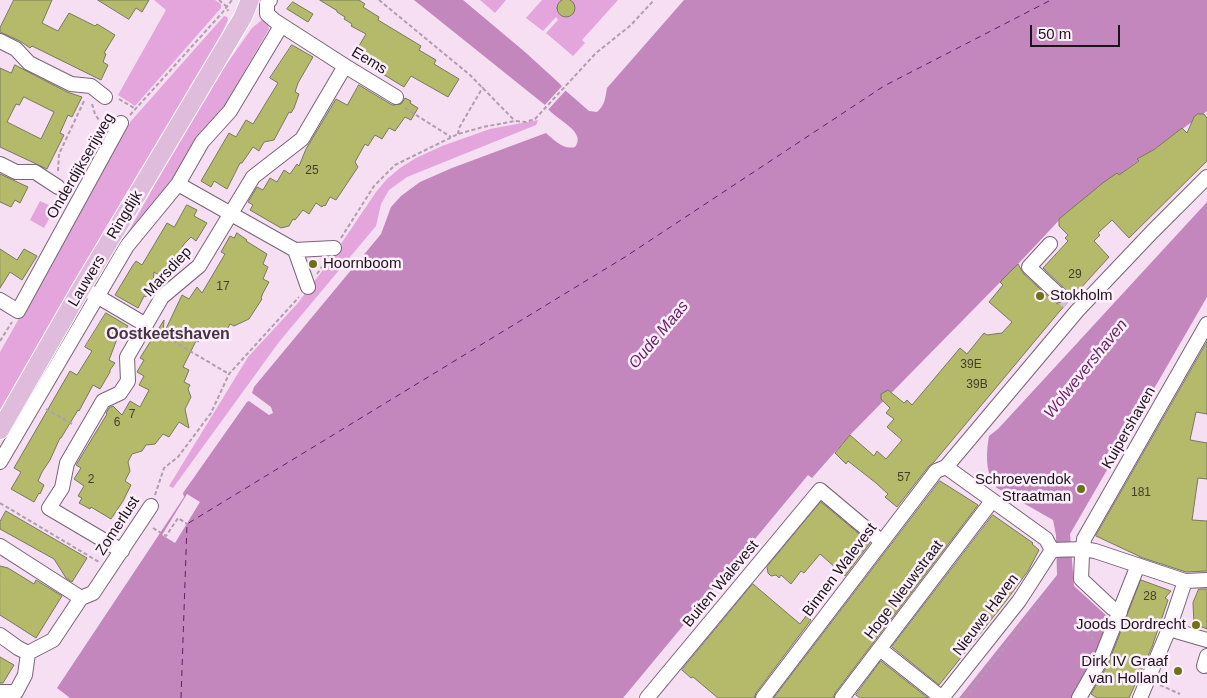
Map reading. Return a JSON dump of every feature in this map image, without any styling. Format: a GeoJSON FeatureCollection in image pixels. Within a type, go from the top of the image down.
{"type":"FeatureCollection","features":[{"type":"Feature","properties":{"kind":"main road","name":"Ringdijk"},"geometry":{"type":"LineString","coordinates":[[0,430],[89,291],[243,17],[244,0]]}},
{"type":"Feature","properties":{"kind":"street","name":"Eems"},"geometry":{"type":"LineString","coordinates":[[268,7],[281,26],[396,97]]}},
{"type":"Feature","properties":{"kind":"street","name":"Lauwers"},"geometry":{"type":"LineString","coordinates":[[0,462],[35,403],[89,291],[178,184],[202,142],[230,111],[281,26]]}},
{"type":"Feature","properties":{"kind":"street"},"geometry":{"type":"LineString","coordinates":[[0,41],[16,49],[29,63],[70,84],[91,86],[105,97]]}},
{"type":"Feature","properties":{"kind":"street","name":"Marsdiep"},"geometry":{"type":"LineString","coordinates":[[122,551],[49,508],[62,488],[67,463],[103,401],[120,393],[128,381],[127,357],[162,297],[199,266],[252,177],[302,139],[345,66]]}},
{"type":"Feature","properties":{"kind":"street","name":"Onderdijkserijweg"},"geometry":{"type":"LineString","coordinates":[[18,311],[119,129]]}},
{"type":"Feature","properties":{"kind":"street"},"geometry":{"type":"LineString","coordinates":[[0,164],[16,172],[35,172],[58,187]]}},
{"type":"Feature","properties":{"kind":"street"},"geometry":{"type":"LineString","coordinates":[[1207,177],[1152,232],[1068,303],[946,467],[1046,539],[1054,550],[1080,551],[1138,565],[1185,581],[1207,580]]}},
{"type":"Feature","properties":{"kind":"street"},"geometry":{"type":"LineString","coordinates":[[178,184],[294,250],[334,248]]}},
{"type":"Feature","properties":{"kind":"street"},"geometry":{"type":"LineString","coordinates":[[1050,244],[1028,267],[1068,303]]}},
{"type":"Feature","properties":{"kind":"street"},"geometry":{"type":"LineString","coordinates":[[294,250],[308,287]]}},
{"type":"Feature","properties":{"kind":"street"},"geometry":{"type":"LineString","coordinates":[[89,291],[146,324]]}},
{"type":"Feature","properties":{"kind":"street"},"geometry":{"type":"LineString","coordinates":[[0,300],[18,311]]}},
{"type":"Feature","properties":{"kind":"street","name":"Kuipershaven"},"geometry":{"type":"LineString","coordinates":[[1120,612],[1112,608],[1081,579],[1080,551],[1084,539],[1207,324]]}},
{"type":"Feature","properties":{"kind":"street","name":"Binnen Walevest"},"geometry":{"type":"LineString","coordinates":[[763,698],[936,471],[946,467]]}},
{"type":"Feature","properties":{"kind":"street","name":"Buiten Walevest"},"geometry":{"type":"LineString","coordinates":[[647,698],[666,681],[820,490],[882,542]]}},
{"type":"Feature","properties":{"kind":"street","name":"Hoge Nieuwstraat"},"geometry":{"type":"LineString","coordinates":[[842,698],[992,501]]}},
{"type":"Feature","properties":{"kind":"street","name":"Zomerlust"},"geometry":{"type":"LineString","coordinates":[[28,653],[53,640],[81,598],[93,593],[151,506]]}},
{"type":"Feature","properties":{"kind":"street"},"geometry":{"type":"LineString","coordinates":[[0,546],[81,598]]}},
{"type":"Feature","properties":{"kind":"street","name":"Nieuwe Haven"},"geometry":{"type":"LineString","coordinates":[[942,698],[1019,601],[1054,550]]}},
{"type":"Feature","properties":{"kind":"street"},"geometry":{"type":"LineString","coordinates":[[1080,698],[1100,661],[1138,565]]}},
{"type":"Feature","properties":{"kind":"street"},"geometry":{"type":"LineString","coordinates":[[1140,698],[1170,629],[1185,581]]}},
{"type":"Feature","properties":{"kind":"street"},"geometry":{"type":"LineString","coordinates":[[1170,629],[1207,640]]}},
{"type":"Feature","properties":{"kind":"street"},"geometry":{"type":"LineString","coordinates":[[0,635],[28,653],[25,675],[16,692],[0,692]]}},
{"type":"Feature","properties":{"kind":"street"},"geometry":{"type":"LineString","coordinates":[[880,649],[942,698]]}},
{"type":"Feature","properties":{"kind":"path"},"geometry":{"type":"LineString","coordinates":[[219,0],[227,7]]}},
{"type":"Feature","properties":{"kind":"path","name":"Onderdijkserijweg"},"geometry":{"type":"LineString","coordinates":[[119,129],[227,7],[244,0]]}},
{"type":"Feature","properties":{"kind":"path"},"geometry":{"type":"LineString","coordinates":[[379,0],[470,75],[515,121]]}},
{"type":"Feature","properties":{"kind":"path","name":"Zomerlust"},"geometry":{"type":"LineString","coordinates":[[151,506],[164,468],[178,457],[211,413],[229,374],[308,287],[374,186],[395,165],[458,134],[515,121],[531,121],[539,116],[596,53],[631,25],[654,0]]}},
{"type":"Feature","properties":{"kind":"path"},"geometry":{"type":"LineString","coordinates":[[458,134],[459,128],[483,88]]}},
{"type":"Feature","properties":{"kind":"path"},"geometry":{"type":"LineString","coordinates":[[58,187],[59,154],[86,96],[91,100],[95,114],[102,126],[119,129]]}},
{"type":"Feature","properties":{"kind":"path"},"geometry":{"type":"LineString","coordinates":[[105,97],[114,97],[136,109]]}},
{"type":"Feature","properties":{"kind":"path"},"geometry":{"type":"LineString","coordinates":[[396,97],[398,103],[451,137]]}},
{"type":"Feature","properties":{"kind":"path"},"geometry":{"type":"LineString","coordinates":[[0,341],[18,311]]}},
{"type":"Feature","properties":{"kind":"path"},"geometry":{"type":"LineString","coordinates":[[146,324],[229,374]]}},
{"type":"Feature","properties":{"kind":"path"},"geometry":{"type":"LineString","coordinates":[[35,403],[85,432]]}},
{"type":"Feature","properties":{"kind":"path"},"geometry":{"type":"LineString","coordinates":[[0,503],[110,568]]}},
{"type":"Feature","properties":{"kind":"path"},"geometry":{"type":"LineString","coordinates":[[156,530],[166,536],[178,518],[187,524]]}},
{"type":"Feature","properties":{"kind":"path"},"geometry":{"type":"LineString","coordinates":[[966,698],[1045,596]]}},
{"type":"Feature","properties":{"kind":"path"},"geometry":{"type":"LineString","coordinates":[[1072,619],[1097,642]]}},
{"type":"Feature","properties":{"kind":"path"},"geometry":{"type":"LineString","coordinates":[[1149,680],[1180,694]]}},
{"type":"Feature","properties":{"kind":"shaded area"},"geometry":{"type":"Polygon","coordinates":[[[154,0],[215,0],[221,4],[221,8],[135,106],[118,95],[166,10],[154,0]]]}},
{"type":"Feature","properties":{"kind":"shaded area"},"geometry":{"type":"Polygon","coordinates":[[[480,0],[506,0],[495,13],[480,0]]]}},
{"type":"Feature","properties":{"kind":"shaded area"},"geometry":{"type":"Polygon","coordinates":[[[542,0],[618,0],[582,40],[585,43],[573,56],[546,33],[558,20],[556,17],[543,31],[526,18],[542,0]]]}},
{"type":"Feature","properties":{"kind":"shaded area"},"geometry":{"type":"Polygon","coordinates":[[[224,16],[228,20],[221,35],[0,410],[0,352],[131,121],[224,16]]]}},
{"type":"Feature","properties":{"kind":"shaded area"},"geometry":{"type":"Polygon","coordinates":[[[263,19],[267,22],[269,29],[218,117],[206,126],[172,183],[126,236],[207,92],[252,28],[263,19]]]}},
{"type":"Feature","properties":{"kind":"shaded area"},"geometry":{"type":"Polygon","coordinates":[[[538,120],[536,125],[407,177],[389,190],[381,204],[376,226],[279,342],[173,488],[169,486],[248,357],[297,304],[387,179],[416,158],[442,146],[490,129],[538,120]]]}},
{"type":"Feature","properties":{"kind":"shaded area"},"geometry":{"type":"Polygon","coordinates":[[[40,201],[55,208],[44,228],[30,220],[40,201]]]}},
{"type":"Feature","properties":{"kind":"water","name":"Oude Maas"},"geometry":{"type":"Polygon","coordinates":[[[414,0],[463,0],[525,52],[589,111],[597,112],[603,104],[607,88],[684,0],[1207,0],[1207,111],[1064,215],[850,435],[812,478],[808,475],[623,698],[70,698],[57,688],[184,497],[183,493],[247,402],[249,401],[269,415],[273,413],[271,407],[252,393],[254,387],[381,234],[391,207],[401,196],[420,182],[452,168],[546,133],[563,146],[571,148],[575,147],[578,141],[573,130],[545,105],[414,0]]]}},
{"type":"Feature","properties":{"kind":"water","name":"Wolwevershaven"},"geometry":{"type":"Polygon","coordinates":[[[1207,202],[1207,297],[1070,534],[1074,586],[1109,618],[1110,622],[1101,648],[1073,698],[959,698],[1057,575],[1056,535],[1053,520],[997,488],[990,476],[987,464],[989,436],[998,429],[1207,202]]]}},
{"type":"Feature","properties":{"kind":"pier"},"geometry":{"type":"Polygon","coordinates":[[[564,84],[567,89],[546,112],[543,107],[564,84]]]}},
{"type":"Feature","properties":{"kind":"pier"},"geometry":{"type":"Polygon","coordinates":[[[187,494],[200,502],[175,543],[162,535],[187,494]]]}},
{"type":"Feature","properties":{"kind":"building"},"geometry":{"type":"Polygon","coordinates":[[[566,-1],[572,2],[575,8],[572,14],[566,17],[560,14],[557,8],[560,2],[566,-1]]]}},
{"type":"Feature","properties":{"kind":"building"},"geometry":{"type":"Polygon","coordinates":[[[14,0],[52,0],[42,23],[58,31],[69,13],[95,26],[97,24],[115,35],[104,53],[106,54],[103,62],[108,65],[101,80],[32,46],[30,48],[0,32],[0,28],[14,0]]]}},
{"type":"Feature","properties":{"kind":"building"},"geometry":{"type":"Polygon","coordinates":[[[98,0],[149,0],[142,12],[136,8],[129,19],[98,0]]]}},
{"type":"Feature","properties":{"kind":"building"},"geometry":{"type":"Polygon","coordinates":[[[320,0],[359,0],[365,4],[363,7],[379,17],[378,20],[421,46],[419,50],[436,60],[434,64],[459,79],[448,97],[411,76],[404,87],[353,56],[366,34],[351,26],[352,24],[344,19],[345,17],[320,0]]]}},
{"type":"Feature","properties":{"kind":"building"},"geometry":{"type":"Polygon","coordinates":[[[293,2],[313,14],[308,22],[287,9],[293,2]]]}},
{"type":"Feature","properties":{"kind":"building"},"geometry":{"type":"Polygon","coordinates":[[[292,45],[313,57],[298,83],[295,92],[299,94],[294,108],[291,113],[289,112],[274,140],[264,142],[259,151],[253,147],[242,163],[240,163],[227,189],[214,181],[211,187],[201,181],[229,133],[236,137],[246,120],[253,124],[278,83],[270,78],[292,45]]]}},
{"type":"Feature","properties":{"kind":"building"},"geometry":{"type":"Polygon","coordinates":[[[15,65],[67,92],[82,97],[72,117],[68,115],[60,133],[64,135],[47,169],[0,147],[0,68],[11,73],[15,65]],[[24,97],[19,105],[16,104],[7,122],[41,139],[54,112],[24,97]]]}},
{"type":"Feature","properties":{"kind":"building"},"geometry":{"type":"Polygon","coordinates":[[[359,85],[392,105],[401,104],[405,98],[418,108],[411,120],[405,117],[395,131],[389,128],[382,139],[375,135],[368,146],[365,144],[355,162],[358,167],[336,200],[330,197],[325,206],[322,207],[316,203],[309,214],[303,210],[295,220],[293,219],[289,226],[281,228],[250,210],[253,205],[248,202],[257,187],[263,190],[270,178],[277,182],[284,170],[290,174],[297,164],[299,166],[306,149],[336,99],[347,105],[359,85]]]}},
{"type":"Feature","properties":{"kind":"building"},"geometry":{"type":"Polygon","coordinates":[[[1198,114],[1204,114],[1207,118],[1207,161],[1129,238],[1112,220],[1098,233],[1100,235],[1094,241],[1109,257],[1059,312],[929,466],[897,507],[885,497],[888,494],[876,483],[848,461],[846,464],[835,453],[850,435],[874,456],[877,451],[886,459],[902,440],[887,427],[894,419],[886,413],[890,408],[881,399],[881,394],[888,390],[904,403],[907,400],[912,405],[960,348],[967,354],[984,333],[987,335],[1002,333],[1012,322],[989,302],[1003,285],[1000,282],[1018,264],[1023,273],[1053,301],[1058,304],[1065,301],[1068,296],[1065,289],[1043,268],[1068,241],[1065,238],[1068,235],[1059,226],[1059,219],[1104,182],[1117,173],[1119,175],[1139,161],[1137,159],[1155,149],[1182,128],[1187,133],[1194,117],[1198,114]]]}},
{"type":"Feature","properties":{"kind":"building"},"geometry":{"type":"Polygon","coordinates":[[[0,174],[28,187],[20,203],[15,200],[11,207],[0,202],[0,174]]]}},
{"type":"Feature","properties":{"kind":"building"},"geometry":{"type":"Polygon","coordinates":[[[187,205],[197,210],[194,216],[207,223],[196,241],[191,237],[184,244],[165,279],[154,272],[153,283],[151,282],[146,297],[144,296],[138,308],[115,295],[136,261],[142,265],[167,223],[174,227],[187,205]]]}},
{"type":"Feature","properties":{"kind":"building"},"geometry":{"type":"Polygon","coordinates":[[[237,233],[267,254],[263,264],[268,267],[263,279],[269,282],[262,299],[249,319],[234,326],[230,324],[225,333],[223,332],[222,334],[215,330],[210,339],[208,338],[207,340],[201,336],[198,342],[196,341],[183,367],[189,370],[184,382],[190,385],[188,389],[191,397],[185,409],[189,428],[179,422],[169,437],[163,434],[155,444],[146,445],[142,451],[132,454],[128,462],[130,471],[125,481],[131,485],[111,519],[91,507],[90,509],[79,503],[82,498],[78,496],[84,486],[74,479],[81,468],[76,465],[106,413],[113,406],[122,415],[130,401],[140,407],[149,390],[139,385],[144,376],[137,372],[144,360],[140,358],[164,320],[163,335],[182,295],[189,299],[197,287],[202,293],[225,254],[221,252],[230,236],[234,238],[237,233]]]}},
{"type":"Feature","properties":{"kind":"building"},"geometry":{"type":"Polygon","coordinates":[[[0,249],[17,260],[24,249],[37,256],[22,280],[10,272],[0,288],[0,249]]]}},
{"type":"Feature","properties":{"kind":"building"},"geometry":{"type":"Polygon","coordinates":[[[106,313],[128,326],[122,334],[112,336],[117,339],[109,360],[115,363],[100,389],[93,385],[79,411],[60,438],[38,481],[44,485],[34,502],[11,489],[21,472],[14,468],[70,371],[77,375],[92,351],[85,347],[106,313]]]}},
{"type":"Feature","properties":{"kind":"building"},"geometry":{"type":"Polygon","coordinates":[[[1207,342],[1207,414],[1196,412],[1190,440],[1207,443],[1207,479],[1198,478],[1192,520],[1207,521],[1207,571],[1186,572],[1143,558],[1096,536],[1207,342]]]}},
{"type":"Feature","properties":{"kind":"building"},"geometry":{"type":"Polygon","coordinates":[[[940,481],[978,505],[833,698],[774,698],[940,481]]]}},
{"type":"Feature","properties":{"kind":"building"},"geometry":{"type":"Polygon","coordinates":[[[821,502],[870,543],[845,576],[820,554],[804,573],[801,571],[791,584],[781,575],[779,578],[776,575],[771,576],[768,573],[767,567],[821,502]]]}},
{"type":"Feature","properties":{"kind":"building"},"geometry":{"type":"Polygon","coordinates":[[[6,511],[87,558],[72,582],[66,578],[54,559],[0,529],[0,522],[6,511]]]}},
{"type":"Feature","properties":{"kind":"building"},"geometry":{"type":"Polygon","coordinates":[[[993,515],[1033,543],[1039,550],[1028,571],[1006,601],[939,685],[892,647],[993,515]]]}},
{"type":"Feature","properties":{"kind":"building"},"geometry":{"type":"Polygon","coordinates":[[[0,566],[8,568],[34,584],[36,580],[62,596],[36,638],[0,615],[0,566]]]}},
{"type":"Feature","properties":{"kind":"building"},"geometry":{"type":"Polygon","coordinates":[[[1141,580],[1171,591],[1165,598],[1168,600],[1152,647],[1129,698],[1097,698],[1091,694],[1108,664],[1141,580]]]}},
{"type":"Feature","properties":{"kind":"building"},"geometry":{"type":"Polygon","coordinates":[[[753,584],[800,624],[806,616],[811,620],[754,698],[718,698],[682,670],[753,584]]]}},
{"type":"Feature","properties":{"kind":"building"},"geometry":{"type":"Polygon","coordinates":[[[1199,589],[1207,589],[1207,629],[1194,624],[1193,603],[1199,589]]]}},
{"type":"Feature","properties":{"kind":"building"},"geometry":{"type":"Polygon","coordinates":[[[0,657],[14,665],[3,683],[0,683],[0,657]]]}},
{"type":"Feature","properties":{"kind":"building"},"geometry":{"type":"Polygon","coordinates":[[[881,661],[928,698],[860,698],[856,695],[881,661]]]}},
{"type":"Feature","properties":{"kind":"ferry route"},"geometry":{"type":"LineString","coordinates":[[181,698],[187,524],[625,257],[884,86],[1051,0]]}},
{"type":"Feature","properties":{"kind":"tunnel"},"geometry":{"type":"LineString","coordinates":[[1059,295],[1068,302]]}},
{"type":"Feature","properties":{"kind":"place","name":"Hoornboom"},"geometry":{"type":"Point","coordinates":[313,264]}},
{"type":"Feature","properties":{"kind":"place","name":"Stokholm"},"geometry":{"type":"Point","coordinates":[1040,296]}},
{"type":"Feature","properties":{"kind":"place","name":"Schroevendok Straatman"},"geometry":{"type":"Point","coordinates":[1081,489]}},
{"type":"Feature","properties":{"kind":"place","name":"Joods Dordrecht"},"geometry":{"type":"Point","coordinates":[1196,625]}},
{"type":"Feature","properties":{"kind":"place","name":"Dirk IV Graaf van Holland"},"geometry":{"type":"Point","coordinates":[1178,671]}},
{"type":"Feature","properties":{"kind":"district","name":"Oostkeetshaven"},"geometry":{"type":"Point","coordinates":[168,335]}}]}
